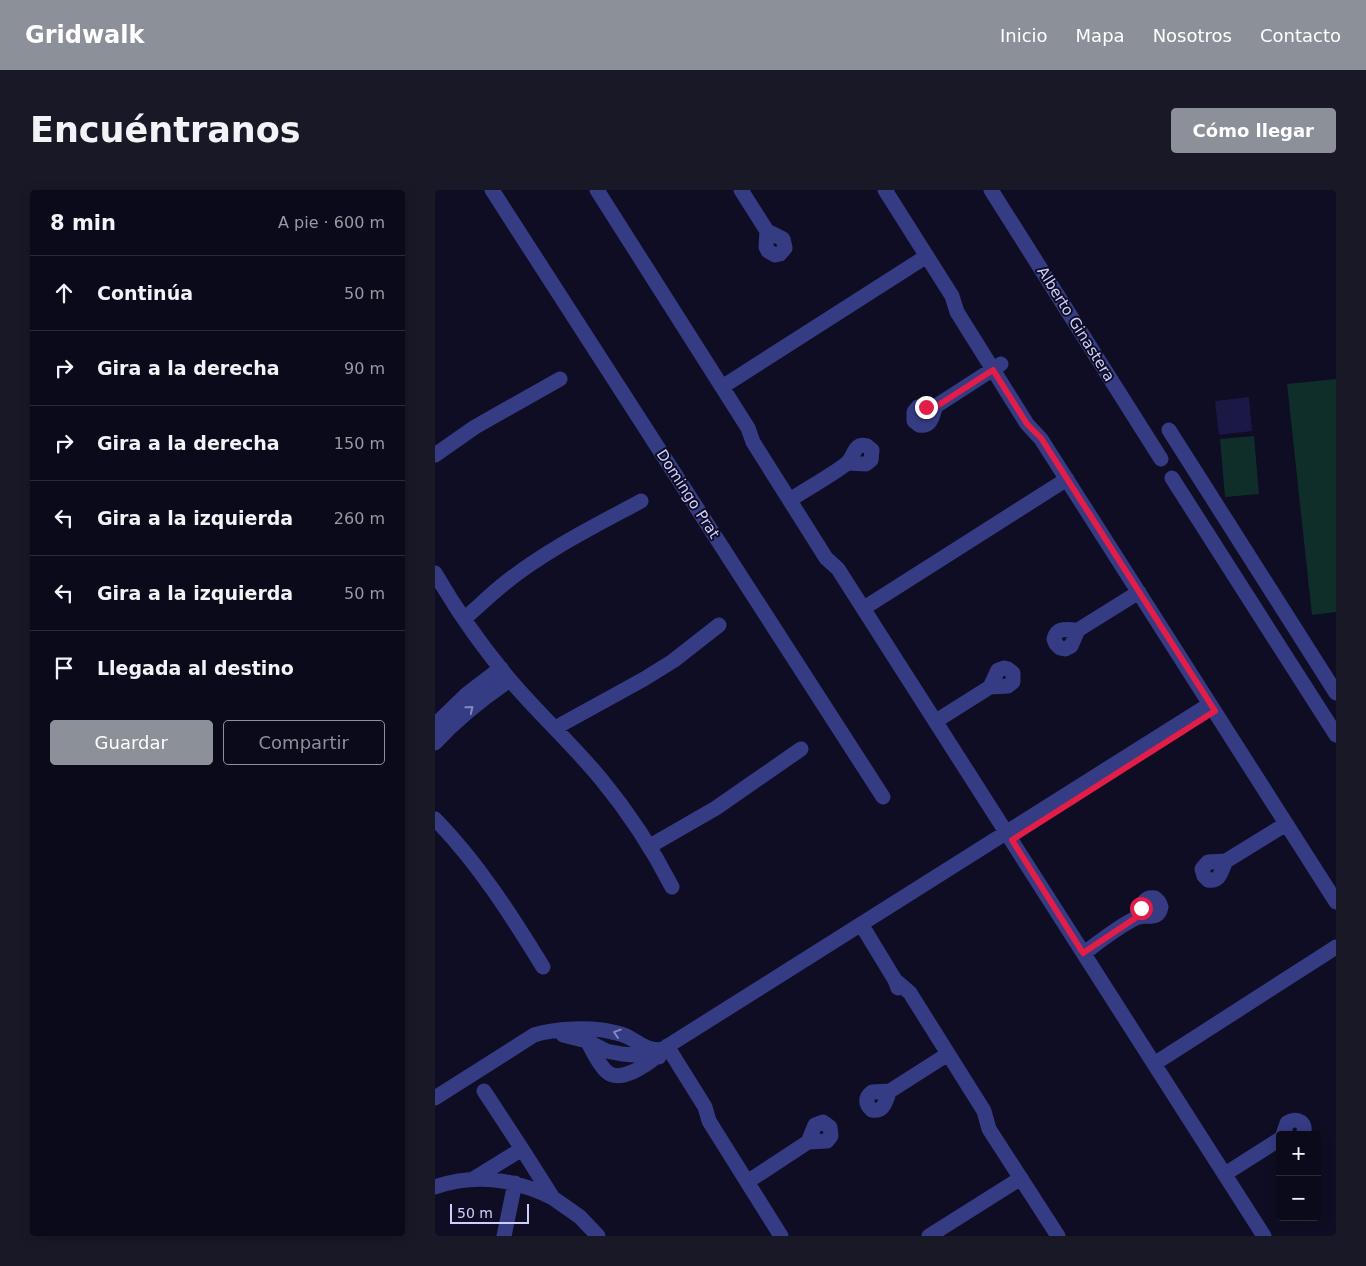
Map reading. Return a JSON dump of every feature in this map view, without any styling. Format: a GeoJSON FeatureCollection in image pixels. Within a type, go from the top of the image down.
{"type":"FeatureCollection","features":[{"type":"Feature","properties":{"kind":"street","name":"Domingo Prat"},"geometry":{"type":"LineString","coordinates":[[493,190],[883,797]]}},
{"type":"Feature","properties":{"kind":"street"},"geometry":{"type":"LineString","coordinates":[[597,190],[748,428],[759,438],[793,498],[834,554],[838,569],[1264,1236]]}},
{"type":"Feature","properties":{"kind":"street"},"geometry":{"type":"LineString","coordinates":[[741,190],[767,231]]}},
{"type":"Feature","properties":{"kind":"street"},"geometry":{"type":"LineString","coordinates":[[885,190],[952,296],[966,307],[997,367],[1035,419],[1041,438],[1336,902]]}},
{"type":"Feature","properties":{"kind":"street","name":"Alberto Ginastera"},"geometry":{"type":"LineString","coordinates":[[991,190],[1161,459]]}},
{"type":"Feature","properties":{"kind":"street"},"geometry":{"type":"LineString","coordinates":[[722,387],[927,256]]}},
{"type":"Feature","properties":{"kind":"street"},"geometry":{"type":"LineString","coordinates":[[937,406],[997,367]]}},
{"type":"Feature","properties":{"kind":"street"},"geometry":{"type":"LineString","coordinates":[[435,455],[475,427],[560,379]]}},
{"type":"Feature","properties":{"kind":"street"},"geometry":{"type":"LineString","coordinates":[[1169,430],[1336,693]]}},
{"type":"Feature","properties":{"kind":"street"},"geometry":{"type":"LineString","coordinates":[[793,498],[848,463]]}},
{"type":"Feature","properties":{"kind":"street"},"geometry":{"type":"LineString","coordinates":[[1172,478],[1336,735]]}},
{"type":"Feature","properties":{"kind":"street"},"geometry":{"type":"LineString","coordinates":[[864,608],[1067,479]]}},
{"type":"Feature","properties":{"kind":"street"},"geometry":{"type":"LineString","coordinates":[[464,619],[504,584],[526,568],[577,536],[641,501]]}},
{"type":"Feature","properties":{"kind":"street"},"geometry":{"type":"LineString","coordinates":[[435,573],[464,619],[506,674],[601,778],[622,805],[650,846],[672,886]]}},
{"type":"Feature","properties":{"kind":"street"},"geometry":{"type":"LineString","coordinates":[[1079,630],[1139,592]]}},
{"type":"Feature","properties":{"kind":"street"},"geometry":{"type":"LineString","coordinates":[[555,728],[673,661],[719,625]]}},
{"type":"Feature","properties":{"kind":"street"},"geometry":{"type":"LineString","coordinates":[[435,725],[467,694],[506,674]]}},
{"type":"Feature","properties":{"kind":"street"},"geometry":{"type":"LineString","coordinates":[[435,743],[506,674]]}},
{"type":"Feature","properties":{"kind":"street"},"geometry":{"type":"LineString","coordinates":[[936,721],[990,687]]}},
{"type":"Feature","properties":{"kind":"street"},"geometry":{"type":"LineString","coordinates":[[587,1042],[605,1070],[614,1075],[633,1072],[644,1067],[663,1052],[1212,708]]}},
{"type":"Feature","properties":{"kind":"street"},"geometry":{"type":"LineString","coordinates":[[650,846],[716,808],[801,749]]}},
{"type":"Feature","properties":{"kind":"street"},"geometry":{"type":"LineString","coordinates":[[435,819],[491,885],[543,967]]}},
{"type":"Feature","properties":{"kind":"street"},"geometry":{"type":"LineString","coordinates":[[1226,861],[1286,824]]}},
{"type":"Feature","properties":{"kind":"street"},"geometry":{"type":"LineString","coordinates":[[1083,953],[1137,917]]}},
{"type":"Feature","properties":{"kind":"street"},"geometry":{"type":"LineString","coordinates":[[863,928],[895,980],[910,993],[944,1057],[984,1111],[989,1128],[1058,1236]]}},
{"type":"Feature","properties":{"kind":"street"},"geometry":{"type":"LineString","coordinates":[[1154,1064],[1336,947]]}},
{"type":"Feature","properties":{"kind":"street"},"geometry":{"type":"LineString","coordinates":[[435,1098],[534,1035],[577,1029],[609,1031],[629,1038],[663,1052],[705,1107],[709,1121],[787,1229],[790,1236]]}},
{"type":"Feature","properties":{"kind":"street"},"geometry":{"type":"LineString","coordinates":[[549,1032],[587,1042],[606,1051],[663,1052]]}},
{"type":"Feature","properties":{"kind":"street"},"geometry":{"type":"LineString","coordinates":[[890,1091],[944,1057]]}},
{"type":"Feature","properties":{"kind":"street"},"geometry":{"type":"LineString","coordinates":[[485,1091],[553,1198]]}},
{"type":"Feature","properties":{"kind":"street"},"geometry":{"type":"LineString","coordinates":[[1284,1131],[1287,1123],[1299,1120],[1304,1124],[1304,1131]]}},
{"type":"Feature","properties":{"kind":"street"},"geometry":{"type":"LineString","coordinates":[[751,1179],[808,1142]]}},
{"type":"Feature","properties":{"kind":"street"},"geometry":{"type":"LineString","coordinates":[[1225,1174],[1276,1142]]}},
{"type":"Feature","properties":{"kind":"street"},"geometry":{"type":"LineString","coordinates":[[435,1187],[475,1178],[522,1149]]}},
{"type":"Feature","properties":{"kind":"street"},"geometry":{"type":"LineString","coordinates":[[501,1162],[514,1183],[504,1236]]}},
{"type":"Feature","properties":{"kind":"street"},"geometry":{"type":"LineString","coordinates":[[514,1183],[534,1168]]}},
{"type":"Feature","properties":{"kind":"street"},"geometry":{"type":"LineString","coordinates":[[475,1178],[514,1183],[553,1198],[580,1217],[598,1236]]}},
{"type":"Feature","properties":{"kind":"street"},"geometry":{"type":"LineString","coordinates":[[929,1236],[1021,1178]]}},
{"type":"Feature","properties":{"kind":"street"},"geometry":{"type":"LineString","coordinates":[[751,1179],[781,1236]]}},
{"type":"Feature","properties":{"kind":"green space"},"geometry":{"type":"Polygon","coordinates":[[[1336,379],[1336,612],[1312,615],[1287,384],[1336,379]]]}},
{"type":"Feature","properties":{"kind":"green space"},"geometry":{"type":"Polygon","coordinates":[[[1254,436],[1259,494],[1225,497],[1220,439],[1254,436]]]}},
{"type":"Feature","properties":{"kind":"building"},"geometry":{"type":"Polygon","coordinates":[[[1249,397],[1252,431],[1219,435],[1215,401],[1249,397]]]}},
{"type":"Feature","properties":{"kind":"route"},"geometry":{"type":"LineString","coordinates":[[926,407],[937,406],[993,370],[1027,424],[1041,438],[1215,711],[1012,840],[1083,953],[1137,917],[1141,908]]}}]}
